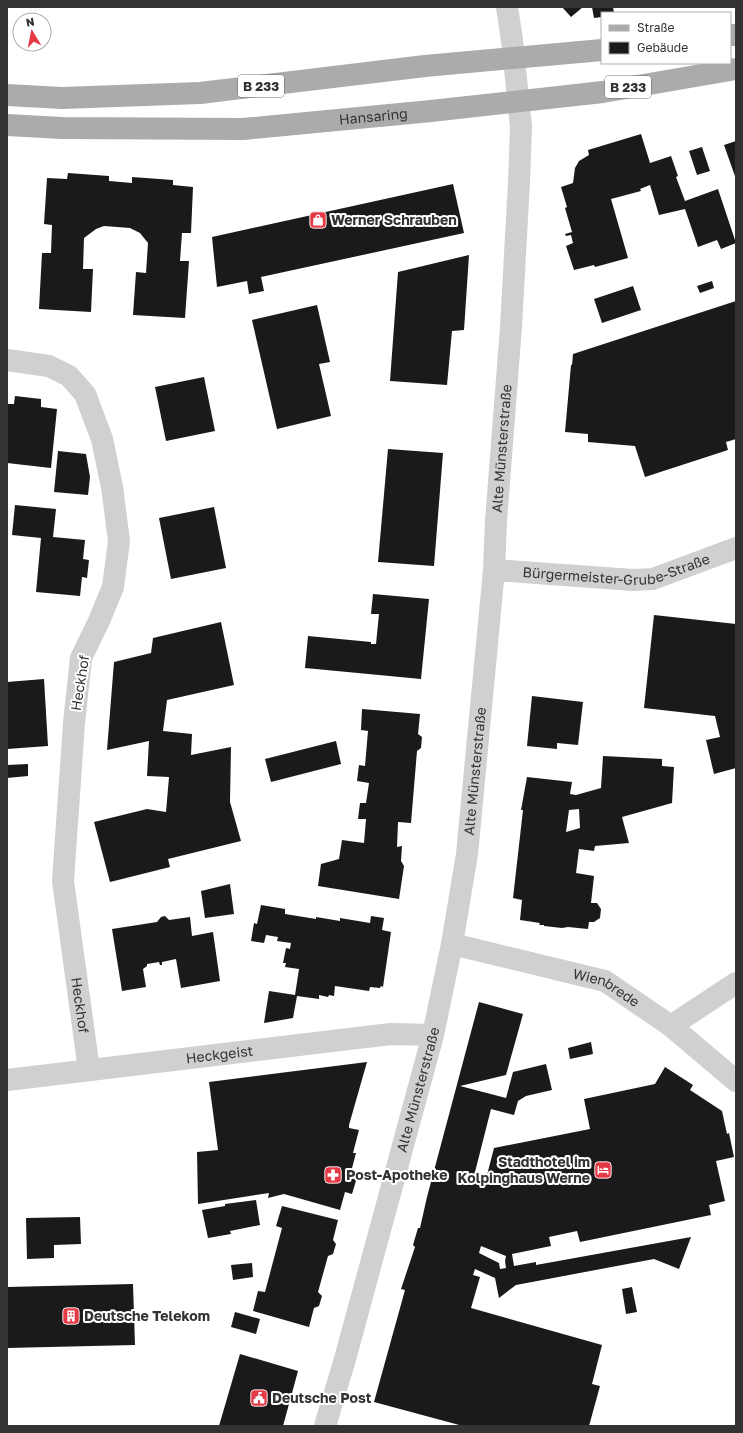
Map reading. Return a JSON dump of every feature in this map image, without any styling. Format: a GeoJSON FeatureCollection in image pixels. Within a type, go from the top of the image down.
{"type":"FeatureCollection","features":[{"type":"Feature","properties":{"kind":"main road","name":"B 233"},"geometry":{"type":"LineString","coordinates":[[7,95],[62,98],[200,93],[425,66],[601,50]]}},
{"type":"Feature","properties":{"kind":"main road","name":"Hansaring"},"geometry":{"type":"LineString","coordinates":[[7,125],[62,128],[243,128],[425,112],[603,92],[736,69]]}},
{"type":"Feature","properties":{"kind":"street","name":"Alte Münsterstraße"},"geometry":{"type":"LineString","coordinates":[[325,1426],[345,1359],[433,1035],[452,944],[467,854],[494,570],[496,521],[511,327],[517,219],[521,127],[507,7]]}},
{"type":"Feature","properties":{"kind":"street","name":"Heckhof"},"geometry":{"type":"LineString","coordinates":[[7,360],[49,366],[69,376],[85,394],[102,439],[112,487],[119,541],[113,587],[81,658],[74,723],[63,881],[89,1070]]}},
{"type":"Feature","properties":{"kind":"street","name":"Bürgermeister-Grube-Straße"},"geometry":{"type":"LineString","coordinates":[[494,570],[633,580],[653,579],[736,548]]}},
{"type":"Feature","properties":{"kind":"street","name":"Wienbrede"},"geometry":{"type":"LineString","coordinates":[[452,944],[605,981],[671,1026],[736,1081]]}},
{"type":"Feature","properties":{"kind":"street"},"geometry":{"type":"LineString","coordinates":[[671,1026],[736,983]]}},
{"type":"Feature","properties":{"kind":"street","name":"Heckgeist"},"geometry":{"type":"LineString","coordinates":[[7,1080],[391,1034],[433,1035]]}},
{"type":"Feature","properties":{"kind":"building"},"geometry":{"type":"Polygon","coordinates":[[[562,7],[583,7],[571,17],[562,7]]]}},
{"type":"Feature","properties":{"kind":"building"},"geometry":{"type":"Polygon","coordinates":[[[592,7],[613,7],[614,12],[601,12],[601,17],[594,18],[592,7]]]}},
{"type":"Feature","properties":{"kind":"building"},"geometry":{"type":"Polygon","coordinates":[[[641,134],[650,163],[671,156],[678,176],[676,177],[685,201],[718,189],[736,243],[721,249],[717,240],[698,247],[685,209],[659,215],[650,185],[640,189],[641,191],[611,199],[628,258],[595,267],[594,265],[574,270],[566,246],[573,243],[571,235],[566,236],[565,234],[572,232],[561,187],[573,183],[575,168],[579,161],[589,155],[588,150],[641,134]]]}},
{"type":"Feature","properties":{"kind":"building"},"geometry":{"type":"Polygon","coordinates":[[[736,141],[736,179],[724,145],[736,141]]]}},
{"type":"Feature","properties":{"kind":"building"},"geometry":{"type":"Polygon","coordinates":[[[702,147],[710,171],[697,175],[689,151],[702,147]]]}},
{"type":"Feature","properties":{"kind":"building"},"geometry":{"type":"Polygon","coordinates":[[[68,173],[109,176],[109,181],[132,183],[132,177],[173,180],[173,185],[193,187],[191,233],[182,233],[180,261],[189,261],[185,318],[133,315],[136,272],[146,273],[148,243],[140,233],[130,228],[104,226],[96,229],[84,238],[83,269],[93,269],[91,312],[39,309],[42,253],[51,253],[52,225],[44,224],[47,178],[67,179],[68,173]]]}},
{"type":"Feature","properties":{"kind":"building"},"geometry":{"type":"Polygon","coordinates":[[[453,184],[464,233],[261,277],[264,291],[249,294],[247,281],[217,287],[212,237],[453,184]]]}},
{"type":"Feature","properties":{"kind":"building"},"geometry":{"type":"Polygon","coordinates":[[[469,255],[464,330],[452,331],[447,385],[390,381],[398,272],[469,255]]]}},
{"type":"Feature","properties":{"kind":"building"},"geometry":{"type":"Polygon","coordinates":[[[712,281],[714,288],[700,293],[697,286],[712,281]]]}},
{"type":"Feature","properties":{"kind":"building"},"geometry":{"type":"Polygon","coordinates":[[[633,286],[641,310],[602,323],[594,299],[633,286]]]}},
{"type":"Feature","properties":{"kind":"building"},"geometry":{"type":"Polygon","coordinates":[[[736,301],[736,439],[726,442],[728,450],[645,477],[635,446],[588,442],[588,434],[565,432],[573,354],[736,301]]]}},
{"type":"Feature","properties":{"kind":"building"},"geometry":{"type":"Polygon","coordinates":[[[317,305],[330,362],[319,364],[331,416],[277,429],[252,320],[317,305]]]}},
{"type":"Feature","properties":{"kind":"building"},"geometry":{"type":"Polygon","coordinates":[[[204,377],[215,431],[166,441],[155,387],[204,377]]]}},
{"type":"Feature","properties":{"kind":"building"},"geometry":{"type":"Polygon","coordinates":[[[15,396],[41,399],[41,407],[57,409],[51,468],[7,463],[7,404],[14,404],[15,396]]]}},
{"type":"Feature","properties":{"kind":"building"},"geometry":{"type":"Polygon","coordinates":[[[388,449],[443,453],[434,566],[378,562],[388,449]]]}},
{"type":"Feature","properties":{"kind":"building"},"geometry":{"type":"Polygon","coordinates":[[[58,451],[86,454],[90,477],[88,495],[54,492],[58,451]]]}},
{"type":"Feature","properties":{"kind":"building"},"geometry":{"type":"Polygon","coordinates":[[[15,505],[56,509],[53,537],[85,540],[83,559],[89,560],[87,578],[82,577],[80,596],[36,592],[41,538],[12,535],[15,505]]]}},
{"type":"Feature","properties":{"kind":"building"},"geometry":{"type":"Polygon","coordinates":[[[214,507],[226,568],[171,579],[159,518],[214,507]]]}},
{"type":"Feature","properties":{"kind":"building"},"geometry":{"type":"Polygon","coordinates":[[[373,594],[429,599],[421,679],[305,668],[308,636],[371,642],[371,644],[376,644],[379,614],[371,614],[373,594]]]}},
{"type":"Feature","properties":{"kind":"building"},"geometry":{"type":"Polygon","coordinates":[[[654,615],[736,624],[736,768],[714,774],[706,740],[720,737],[715,716],[644,708],[654,615]]]}},
{"type":"Feature","properties":{"kind":"building"},"geometry":{"type":"Polygon","coordinates":[[[221,622],[234,685],[167,700],[163,731],[192,734],[191,755],[231,747],[230,802],[241,841],[168,859],[170,867],[110,882],[94,822],[147,809],[166,812],[169,777],[147,776],[149,741],[107,750],[114,662],[151,653],[153,638],[221,622]]]}},
{"type":"Feature","properties":{"kind":"building"},"geometry":{"type":"Polygon","coordinates":[[[44,679],[48,746],[7,749],[7,682],[44,679]]]}},
{"type":"Feature","properties":{"kind":"building"},"geometry":{"type":"Polygon","coordinates":[[[532,696],[583,702],[578,745],[557,743],[557,749],[527,746],[532,696]]]}},
{"type":"Feature","properties":{"kind":"building"},"geometry":{"type":"Polygon","coordinates":[[[362,709],[420,714],[418,734],[422,737],[421,748],[417,751],[411,823],[398,822],[397,847],[402,846],[401,861],[404,866],[399,899],[318,886],[321,864],[339,859],[342,840],[364,843],[366,819],[358,819],[360,803],[366,803],[369,783],[357,781],[359,765],[365,766],[368,731],[361,730],[362,709]]]}},
{"type":"Feature","properties":{"kind":"building"},"geometry":{"type":"Polygon","coordinates":[[[336,741],[341,764],[271,782],[265,759],[336,741]]]}},
{"type":"Feature","properties":{"kind":"building"},"geometry":{"type":"Polygon","coordinates":[[[603,756],[662,759],[662,766],[674,767],[672,803],[622,817],[629,843],[595,846],[594,851],[579,849],[576,873],[594,876],[591,903],[597,903],[601,909],[600,918],[594,922],[589,922],[588,929],[544,926],[539,925],[540,923],[520,920],[522,900],[513,898],[523,810],[521,810],[527,777],[572,782],[570,794],[576,795],[601,788],[603,756]],[[579,809],[569,810],[566,832],[580,828],[579,809]]]}},
{"type":"Feature","properties":{"kind":"building"},"geometry":{"type":"Polygon","coordinates":[[[28,764],[28,776],[7,778],[7,765],[28,764]]]}},
{"type":"Feature","properties":{"kind":"building"},"geometry":{"type":"Polygon","coordinates":[[[230,884],[234,914],[205,918],[201,891],[230,884]]]}},
{"type":"Feature","properties":{"kind":"building"},"geometry":{"type":"Polygon","coordinates":[[[261,905],[285,909],[285,914],[316,919],[316,917],[340,921],[340,918],[370,923],[371,916],[384,918],[382,930],[391,932],[383,987],[370,987],[369,991],[335,986],[334,996],[329,995],[328,997],[319,995],[319,999],[297,996],[293,1018],[264,1023],[269,991],[295,995],[299,969],[285,967],[286,963],[283,963],[286,948],[290,949],[291,943],[277,941],[278,937],[266,935],[264,943],[251,941],[254,923],[257,924],[261,905]]]}},
{"type":"Feature","properties":{"kind":"building"},"geometry":{"type":"Polygon","coordinates":[[[165,916],[169,920],[190,917],[192,936],[213,932],[220,981],[181,988],[176,959],[162,962],[162,965],[160,965],[159,962],[147,964],[147,966],[143,969],[146,987],[122,991],[112,929],[157,922],[161,917],[165,916]]]}},
{"type":"Feature","properties":{"kind":"building"},"geometry":{"type":"Polygon","coordinates":[[[479,1002],[523,1014],[506,1075],[460,1086],[506,1098],[513,1072],[546,1064],[552,1090],[526,1096],[518,1101],[514,1115],[491,1109],[474,1176],[486,1179],[494,1148],[590,1129],[584,1099],[655,1084],[665,1067],[693,1085],[690,1090],[722,1111],[727,1134],[729,1133],[734,1157],[716,1161],[725,1201],[709,1205],[711,1215],[580,1242],[577,1231],[549,1237],[551,1246],[512,1254],[514,1266],[536,1262],[536,1265],[691,1237],[679,1269],[654,1259],[516,1285],[499,1298],[495,1278],[475,1269],[473,1275],[480,1277],[471,1308],[602,1345],[592,1384],[600,1386],[589,1426],[463,1426],[374,1402],[405,1290],[401,1289],[415,1247],[413,1245],[418,1228],[420,1228],[479,1002]],[[481,1246],[479,1253],[499,1263],[500,1269],[506,1268],[506,1256],[481,1246]]]}},
{"type":"Feature","properties":{"kind":"building"},"geometry":{"type":"Polygon","coordinates":[[[591,1042],[593,1054],[570,1059],[568,1048],[591,1042]]]}},
{"type":"Feature","properties":{"kind":"building"},"geometry":{"type":"Polygon","coordinates":[[[367,1062],[349,1125],[349,1128],[359,1130],[353,1153],[356,1153],[351,1172],[358,1174],[352,1194],[345,1192],[340,1210],[284,1194],[268,1198],[269,1193],[198,1204],[197,1152],[218,1150],[209,1082],[367,1062]]]}},
{"type":"Feature","properties":{"kind":"building"},"geometry":{"type":"Polygon","coordinates":[[[256,1200],[260,1225],[230,1231],[231,1234],[208,1238],[202,1210],[225,1206],[225,1204],[256,1200]]]}},
{"type":"Feature","properties":{"kind":"building"},"geometry":{"type":"Polygon","coordinates":[[[282,1206],[338,1220],[333,1240],[336,1244],[333,1254],[328,1256],[318,1292],[322,1296],[319,1306],[314,1308],[309,1327],[253,1311],[258,1291],[265,1292],[282,1228],[276,1226],[282,1206]]]}},
{"type":"Feature","properties":{"kind":"building"},"geometry":{"type":"Polygon","coordinates":[[[80,1217],[81,1244],[54,1245],[54,1258],[27,1259],[26,1218],[80,1217]]]}},
{"type":"Feature","properties":{"kind":"building"},"geometry":{"type":"Polygon","coordinates":[[[252,1263],[253,1277],[233,1280],[231,1265],[252,1263]]]}},
{"type":"Feature","properties":{"kind":"building","name":"Deutsche Telekom"},"geometry":{"type":"Polygon","coordinates":[[[133,1284],[135,1345],[7,1348],[7,1287],[133,1284]]]}},
{"type":"Feature","properties":{"kind":"building"},"geometry":{"type":"Polygon","coordinates":[[[632,1287],[637,1312],[626,1314],[622,1289],[632,1287]]]}},
{"type":"Feature","properties":{"kind":"building"},"geometry":{"type":"Polygon","coordinates":[[[235,1312],[260,1319],[256,1334],[231,1327],[235,1312]]]}},
{"type":"Feature","properties":{"kind":"building","name":"Deutsche Post"},"geometry":{"type":"Polygon","coordinates":[[[240,1354],[298,1371],[283,1426],[219,1426],[240,1354]]]}},
{"type":"Feature","properties":{"kind":"place","name":"Werner Schrauben"},"geometry":{"type":"Point","coordinates":[318,220]}},
{"type":"Feature","properties":{"kind":"place","name":"Stadthotel im Kolpinghaus Werne"},"geometry":{"type":"Point","coordinates":[603,1170]}},
{"type":"Feature","properties":{"kind":"place","name":"Post-Apotheke"},"geometry":{"type":"Point","coordinates":[333,1175]}},
{"type":"Feature","properties":{"kind":"place","name":"Deutsche Telekom"},"geometry":{"type":"Point","coordinates":[71,1316]}},
{"type":"Feature","properties":{"kind":"place","name":"Deutsche Post"},"geometry":{"type":"Point","coordinates":[259,1398]}}]}
